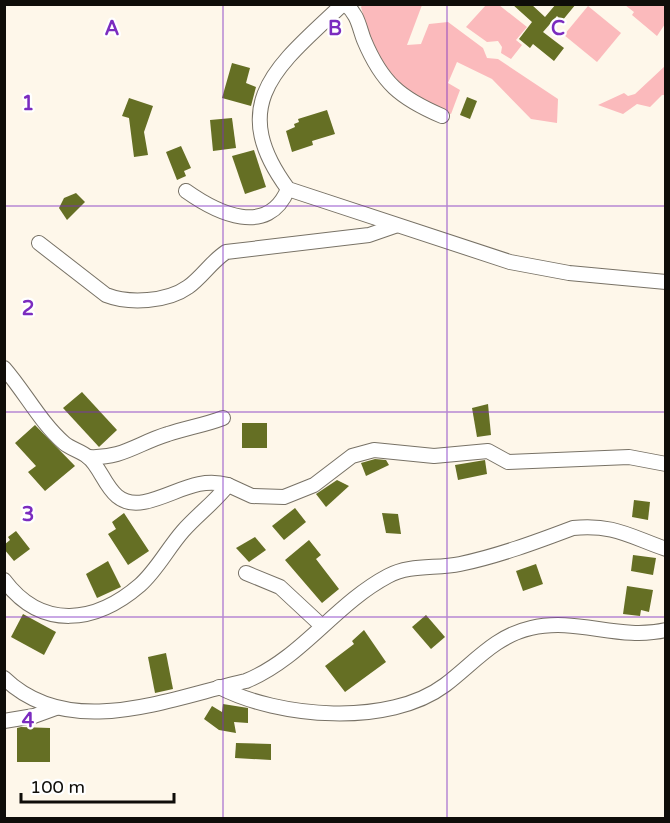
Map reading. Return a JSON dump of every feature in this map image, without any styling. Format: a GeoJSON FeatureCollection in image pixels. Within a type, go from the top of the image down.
{"type":"FeatureCollection","features":[{"type":"Feature","properties":{"kind":"street"},"geometry":{"type":"LineString","coordinates":[[442,116],[405,99],[388,83],[373,59],[354,11],[344,4],[281,68],[267,88],[259,107],[258,123],[264,147],[276,173],[288,189],[510,262],[569,273],[666,282]]}},
{"type":"Feature","properties":{"kind":"street"},"geometry":{"type":"LineString","coordinates":[[186,191],[217,210],[251,217],[277,207],[283,202],[288,189]]}},
{"type":"Feature","properties":{"kind":"street"},"geometry":{"type":"LineString","coordinates":[[39,243],[106,295],[117,299],[134,300],[175,295],[189,287],[208,266],[226,252],[369,235],[395,226]]}},
{"type":"Feature","properties":{"kind":"street"},"geometry":{"type":"LineString","coordinates":[[4,368],[54,432],[76,452],[88,457],[103,458],[133,450],[168,434],[223,418]]}},
{"type":"Feature","properties":{"kind":"street"},"geometry":{"type":"LineString","coordinates":[[88,457],[114,494],[132,502],[144,502],[203,483],[216,482],[252,496],[284,497],[314,485],[352,456],[374,450],[434,456],[488,451],[508,462],[629,457],[666,464]]}},
{"type":"Feature","properties":{"kind":"street"},"geometry":{"type":"LineString","coordinates":[[4,580],[23,601],[45,613],[69,616],[107,607],[141,584],[185,528],[228,485]]}},
{"type":"Feature","properties":{"kind":"street"},"geometry":{"type":"LineString","coordinates":[[4,678],[56,708],[95,712],[131,708],[264,674],[297,650],[356,596],[390,574],[424,567],[439,568],[481,559],[573,528],[607,527],[666,549]]}},
{"type":"Feature","properties":{"kind":"street"},"geometry":{"type":"LineString","coordinates":[[246,573],[280,587],[322,626]]}},
{"type":"Feature","properties":{"kind":"street"},"geometry":{"type":"LineString","coordinates":[[219,687],[257,703],[313,710],[379,711],[395,709],[420,700],[444,686],[495,642],[531,628],[557,623],[581,625],[625,634],[666,630]]}},
{"type":"Feature","properties":{"kind":"street"},"geometry":{"type":"LineString","coordinates":[[4,721],[34,716],[56,708]]}},
{"type":"Feature","properties":{"kind":"shaded area"},"geometry":{"type":"Polygon","coordinates":[[[363,4],[422,5],[407,45],[421,44],[429,24],[448,22],[483,48],[487,58],[498,59],[558,99],[557,123],[531,119],[492,79],[457,62],[448,83],[460,90],[451,114],[411,99],[391,82],[383,71],[368,32],[361,7],[363,4]]]}},
{"type":"Feature","properties":{"kind":"shaded area"},"geometry":{"type":"Polygon","coordinates":[[[486,5],[499,5],[527,27],[516,40],[522,45],[511,59],[501,53],[502,47],[498,41],[487,42],[466,27],[486,5]]]}},
{"type":"Feature","properties":{"kind":"shaded area"},"geometry":{"type":"Polygon","coordinates":[[[625,5],[665,5],[665,24],[657,36],[632,15],[634,12],[625,5]]]}},
{"type":"Feature","properties":{"kind":"shaded area"},"geometry":{"type":"Polygon","coordinates":[[[588,6],[621,33],[597,62],[564,35],[588,6]]]}},
{"type":"Feature","properties":{"kind":"shaded area"},"geometry":{"type":"Polygon","coordinates":[[[665,66],[665,95],[662,95],[650,107],[637,104],[623,114],[598,105],[624,93],[628,96],[635,94],[665,66]]]}},
{"type":"Feature","properties":{"kind":"building"},"geometry":{"type":"Polygon","coordinates":[[[512,4],[531,4],[545,17],[556,4],[576,4],[562,21],[557,16],[543,32],[564,48],[554,61],[533,44],[530,48],[519,39],[532,22],[512,4]]]}},
{"type":"Feature","properties":{"kind":"building"},"geometry":{"type":"Polygon","coordinates":[[[232,63],[250,68],[246,83],[256,87],[251,106],[222,98],[232,63]]]}},
{"type":"Feature","properties":{"kind":"building"},"geometry":{"type":"Polygon","coordinates":[[[467,97],[477,101],[470,119],[460,115],[467,97]]]}},
{"type":"Feature","properties":{"kind":"building"},"geometry":{"type":"Polygon","coordinates":[[[129,98],[153,106],[144,132],[148,155],[134,157],[129,118],[122,116],[129,98]]]}},
{"type":"Feature","properties":{"kind":"building"},"geometry":{"type":"Polygon","coordinates":[[[327,110],[335,134],[312,141],[313,145],[292,152],[286,131],[295,127],[294,124],[299,122],[298,119],[327,110]]]}},
{"type":"Feature","properties":{"kind":"building"},"geometry":{"type":"Polygon","coordinates":[[[232,118],[236,148],[213,151],[210,120],[232,118]]]}},
{"type":"Feature","properties":{"kind":"building"},"geometry":{"type":"Polygon","coordinates":[[[181,146],[191,168],[184,171],[186,176],[177,180],[166,152],[181,146]]]}},
{"type":"Feature","properties":{"kind":"building"},"geometry":{"type":"Polygon","coordinates":[[[254,150],[266,187],[245,194],[232,156],[254,150]]]}},
{"type":"Feature","properties":{"kind":"building"},"geometry":{"type":"Polygon","coordinates":[[[76,193],[85,202],[67,220],[59,208],[64,198],[76,193]]]}},
{"type":"Feature","properties":{"kind":"building"},"geometry":{"type":"Polygon","coordinates":[[[82,392],[117,430],[99,447],[63,408],[82,392]]]}},
{"type":"Feature","properties":{"kind":"building"},"geometry":{"type":"Polygon","coordinates":[[[488,404],[491,435],[477,437],[472,408],[488,404]]]}},
{"type":"Feature","properties":{"kind":"building"},"geometry":{"type":"Polygon","coordinates":[[[242,423],[267,423],[267,448],[242,448],[242,423]]]}},
{"type":"Feature","properties":{"kind":"building"},"geometry":{"type":"Polygon","coordinates":[[[35,425],[75,466],[45,491],[28,472],[36,466],[15,443],[35,425]]]}},
{"type":"Feature","properties":{"kind":"building"},"geometry":{"type":"Polygon","coordinates":[[[375,459],[386,460],[389,465],[366,476],[361,463],[375,459]]]}},
{"type":"Feature","properties":{"kind":"building"},"geometry":{"type":"Polygon","coordinates":[[[485,460],[487,474],[458,480],[455,465],[485,460]]]}},
{"type":"Feature","properties":{"kind":"building"},"geometry":{"type":"Polygon","coordinates":[[[337,480],[349,486],[326,507],[316,494],[337,480]]]}},
{"type":"Feature","properties":{"kind":"building"},"geometry":{"type":"Polygon","coordinates":[[[634,500],[650,502],[648,520],[632,517],[634,500]]]}},
{"type":"Feature","properties":{"kind":"building"},"geometry":{"type":"Polygon","coordinates":[[[295,508],[306,522],[284,540],[272,526],[295,508]]]}},
{"type":"Feature","properties":{"kind":"building"},"geometry":{"type":"Polygon","coordinates":[[[124,513],[149,551],[128,565],[108,534],[116,529],[112,522],[124,513]]]}},
{"type":"Feature","properties":{"kind":"building"},"geometry":{"type":"Polygon","coordinates":[[[382,513],[398,514],[401,534],[386,533],[382,513]]]}},
{"type":"Feature","properties":{"kind":"building"},"geometry":{"type":"Polygon","coordinates":[[[16,531],[30,549],[14,561],[4,549],[4,545],[10,540],[8,537],[16,531]]]}},
{"type":"Feature","properties":{"kind":"building"},"geometry":{"type":"Polygon","coordinates":[[[255,537],[266,550],[249,562],[236,548],[255,537]]]}},
{"type":"Feature","properties":{"kind":"building"},"geometry":{"type":"Polygon","coordinates":[[[309,540],[321,555],[316,559],[339,589],[322,603],[285,560],[309,540]]]}},
{"type":"Feature","properties":{"kind":"building"},"geometry":{"type":"Polygon","coordinates":[[[633,555],[656,558],[653,575],[631,571],[633,555]]]}},
{"type":"Feature","properties":{"kind":"building"},"geometry":{"type":"Polygon","coordinates":[[[108,561],[121,587],[97,598],[86,574],[108,561]]]}},
{"type":"Feature","properties":{"kind":"building"},"geometry":{"type":"Polygon","coordinates":[[[536,564],[543,584],[523,591],[516,571],[536,564]]]}},
{"type":"Feature","properties":{"kind":"building"},"geometry":{"type":"Polygon","coordinates":[[[627,586],[653,590],[649,612],[641,610],[640,616],[623,614],[627,586]]]}},
{"type":"Feature","properties":{"kind":"building"},"geometry":{"type":"Polygon","coordinates":[[[23,614],[56,632],[44,655],[11,637],[23,614]]]}},
{"type":"Feature","properties":{"kind":"building"},"geometry":{"type":"Polygon","coordinates":[[[426,615],[445,637],[431,649],[412,627],[426,615]]]}},
{"type":"Feature","properties":{"kind":"building"},"geometry":{"type":"Polygon","coordinates":[[[364,630],[386,662],[345,692],[325,666],[354,644],[352,641],[364,630]]]}},
{"type":"Feature","properties":{"kind":"building"},"geometry":{"type":"Polygon","coordinates":[[[166,653],[173,689],[155,693],[148,657],[166,653]]]}},
{"type":"Feature","properties":{"kind":"building"},"geometry":{"type":"Polygon","coordinates":[[[223,704],[248,708],[248,723],[234,722],[236,733],[219,730],[204,719],[212,706],[222,712],[223,704]]]}},
{"type":"Feature","properties":{"kind":"building"},"geometry":{"type":"Polygon","coordinates":[[[17,728],[50,728],[50,762],[17,762],[17,728]]]}},
{"type":"Feature","properties":{"kind":"building"},"geometry":{"type":"Polygon","coordinates":[[[236,743],[271,744],[271,760],[235,758],[236,743]]]}}]}
